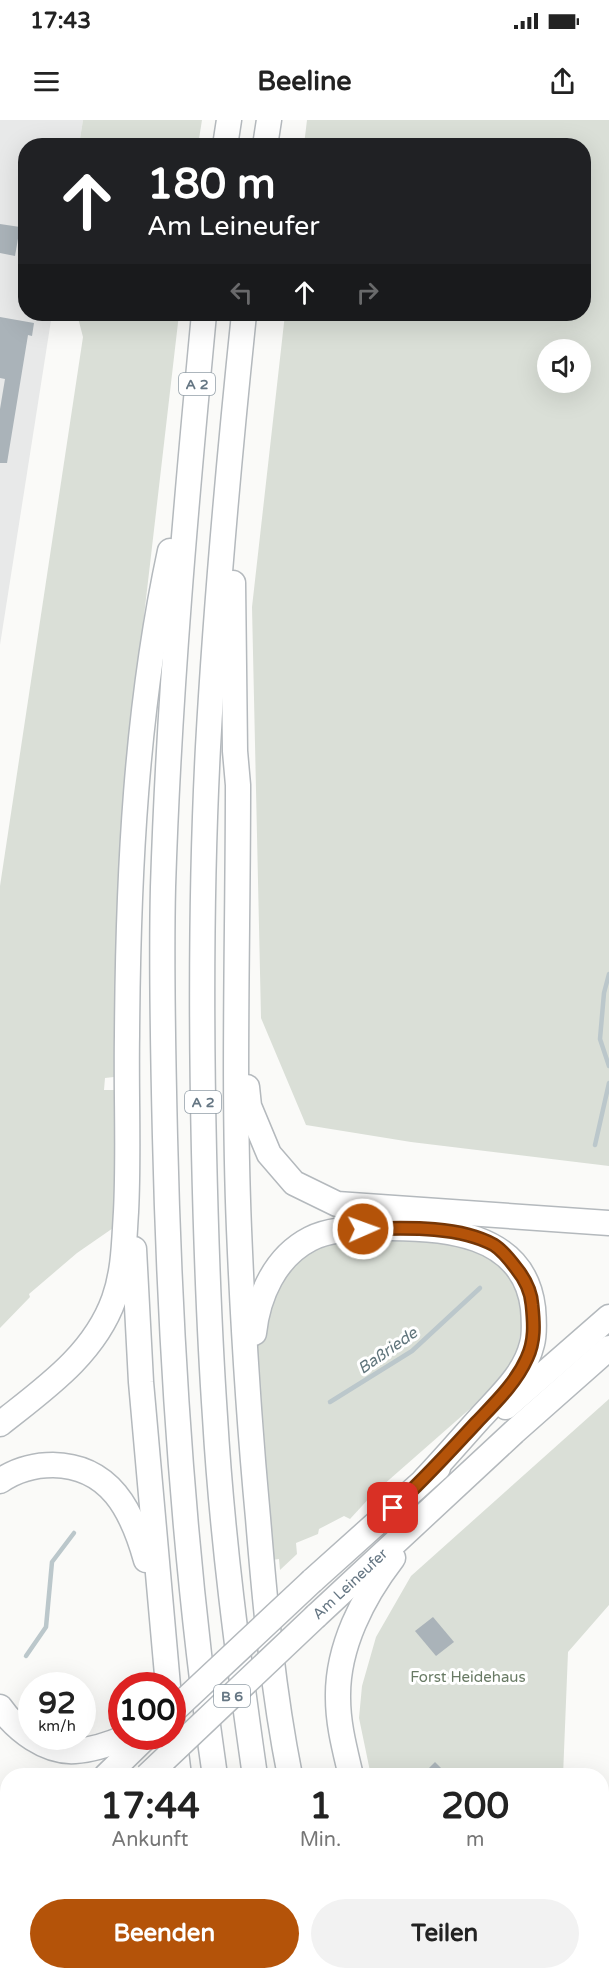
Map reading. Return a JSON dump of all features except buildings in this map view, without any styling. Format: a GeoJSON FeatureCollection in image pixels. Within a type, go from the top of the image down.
{"type":"FeatureCollection","features":[{"type":"Feature","properties":{"kind":"highway"},"geometry":{"type":"LineString","coordinates":[[226,138],[229,120]]}},
{"type":"Feature","properties":{"kind":"highway"},"geometry":{"type":"LineString","coordinates":[[267,138],[269,120]]}},
{"type":"Feature","properties":{"kind":"highway","name":"A 2"},"geometry":{"type":"LineString","coordinates":[[203,321],[190,455],[168,747],[163,891],[163,1044],[167,1253],[178,1424],[202,1675],[214,1768]]}},
{"type":"Feature","properties":{"kind":"highway","name":"A 2"},"geometry":{"type":"LineString","coordinates":[[243,321],[232,427],[208,748],[203,879],[202,1041],[207,1251],[215,1418],[226,1536],[254,1768]]}},
{"type":"Feature","properties":{"kind":"highway"},"geometry":{"type":"LineString","coordinates":[[232,427],[235,751],[238,785],[236,1004],[239,1228],[252,1449],[263,1581],[289,1768]]}},
{"type":"Feature","properties":{"kind":"highway"},"geometry":{"type":"LineString","coordinates":[[0,1424],[64,1373],[92,1340],[114,1300],[124,1261],[132,865],[141,747],[149,672],[164,580],[190,455]]}},
{"type":"Feature","properties":{"kind":"highway"},"geometry":{"type":"LineString","coordinates":[[236,1004],[249,1106],[269,1154],[294,1183],[337,1204],[609,1223]]}},
{"type":"Feature","properties":{"kind":"highway"},"geometry":{"type":"LineString","coordinates":[[128,1136],[141,1382],[167,1672]]}},
{"type":"Feature","properties":{"kind":"highway"},"geometry":{"type":"LineString","coordinates":[[252,1449],[252,1360],[255,1323],[263,1293],[278,1266],[294,1250],[318,1236],[347,1229],[396,1228],[461,1233],[495,1245],[525,1279],[532,1299],[533,1344],[515,1380],[425,1479]]}},
{"type":"Feature","properties":{"kind":"highway","name":"Am Leineufer"},"geometry":{"type":"LineString","coordinates":[[186,1699],[312,1581],[609,1317]]}},
{"type":"Feature","properties":{"kind":"highway","name":"Am Leineufer"},"geometry":{"type":"LineString","coordinates":[[155,1768],[437,1502],[609,1348]]}},
{"type":"Feature","properties":{"kind":"highway"},"geometry":{"type":"LineString","coordinates":[[0,1481],[24,1469],[56,1465],[78,1467],[97,1476],[111,1488],[133,1520],[146,1558],[164,1647]]}},
{"type":"Feature","properties":{"kind":"highway"},"geometry":{"type":"LineString","coordinates":[[349,1768],[341,1736],[338,1697],[341,1665],[352,1629],[367,1596],[385,1568],[437,1502]]}},
{"type":"Feature","properties":{"kind":"highway"},"geometry":{"type":"LineString","coordinates":[[278,1702],[300,1768]]}},
{"type":"Feature","properties":{"kind":"highway"},"geometry":{"type":"LineString","coordinates":[[0,1707],[15,1725],[50,1747],[73,1752],[96,1748],[118,1753]]}},
{"type":"Feature","properties":{"kind":"highway"},"geometry":{"type":"LineString","coordinates":[[176,1750],[178,1768]]}},
{"type":"Feature","properties":{"kind":"highway"},"geometry":{"type":"LineString","coordinates":[[0,1806],[0,1823]]}},
{"type":"Feature","properties":{"kind":"shaded area"},"geometry":{"type":"Polygon","coordinates":[[[0,120],[83,120],[80,138],[18,138],[18,321],[51,321],[0,645],[0,120]]]}},
{"type":"Feature","properties":{"kind":"green space"},"geometry":{"type":"Polygon","coordinates":[[[83,120],[202,120],[199,138],[80,138],[83,120]]]}},
{"type":"Feature","properties":{"kind":"green space"},"geometry":{"type":"Polygon","coordinates":[[[307,120],[609,120],[609,1166],[411,1142],[306,1125],[261,1018],[252,607],[284,321],[591,321],[591,138],[305,138],[307,120]]]}},
{"type":"Feature","properties":{"kind":"green space"},"geometry":{"type":"Polygon","coordinates":[[[79,321],[178,321],[133,711],[122,846],[114,1077],[105,1078],[104,1090],[114,1090],[116,1226],[77,1253],[29,1294],[30,1297],[0,1328],[0,886],[83,337],[79,321]]]}},
{"type":"Feature","properties":{"kind":"green space"},"geometry":{"type":"Polygon","coordinates":[[[351,1237],[452,1241],[487,1255],[507,1274],[518,1295],[523,1316],[517,1353],[496,1386],[374,1493],[350,1519],[344,1516],[319,1529],[318,1534],[296,1543],[297,1554],[280,1570],[279,1559],[272,1560],[257,1377],[257,1342],[268,1295],[306,1251],[351,1237]]]}},
{"type":"Feature","properties":{"kind":"green space","name":"Forst Heidehaus"},"geometry":{"type":"Polygon","coordinates":[[[609,1399],[609,1605],[568,1652],[563,1768],[369,1768],[359,1718],[362,1686],[376,1637],[411,1576],[609,1399]]]}},
{"type":"Feature","properties":{"kind":"waterway","name":"Baßriede"},"geometry":{"type":"LineString","coordinates":[[609,974],[604,993],[600,1039],[609,1066]]}},
{"type":"Feature","properties":{"kind":"waterway","name":"Baßriede"},"geometry":{"type":"LineString","coordinates":[[595,1145],[609,1083]]}},
{"type":"Feature","properties":{"kind":"waterway","name":"Baßriede"},"geometry":{"type":"LineString","coordinates":[[330,1402],[412,1351],[480,1288]]}},
{"type":"Feature","properties":{"kind":"waterway","name":"Baßriede"},"geometry":{"type":"LineString","coordinates":[[26,1656],[46,1627],[52,1562],[74,1533]]}},
{"type":"Feature","properties":{"kind":"route"},"geometry":{"type":"LineString","coordinates":[[363,1229],[396,1228],[461,1233],[495,1245],[525,1279],[532,1299],[533,1344],[515,1380],[425,1479],[393,1508]]}}]}
